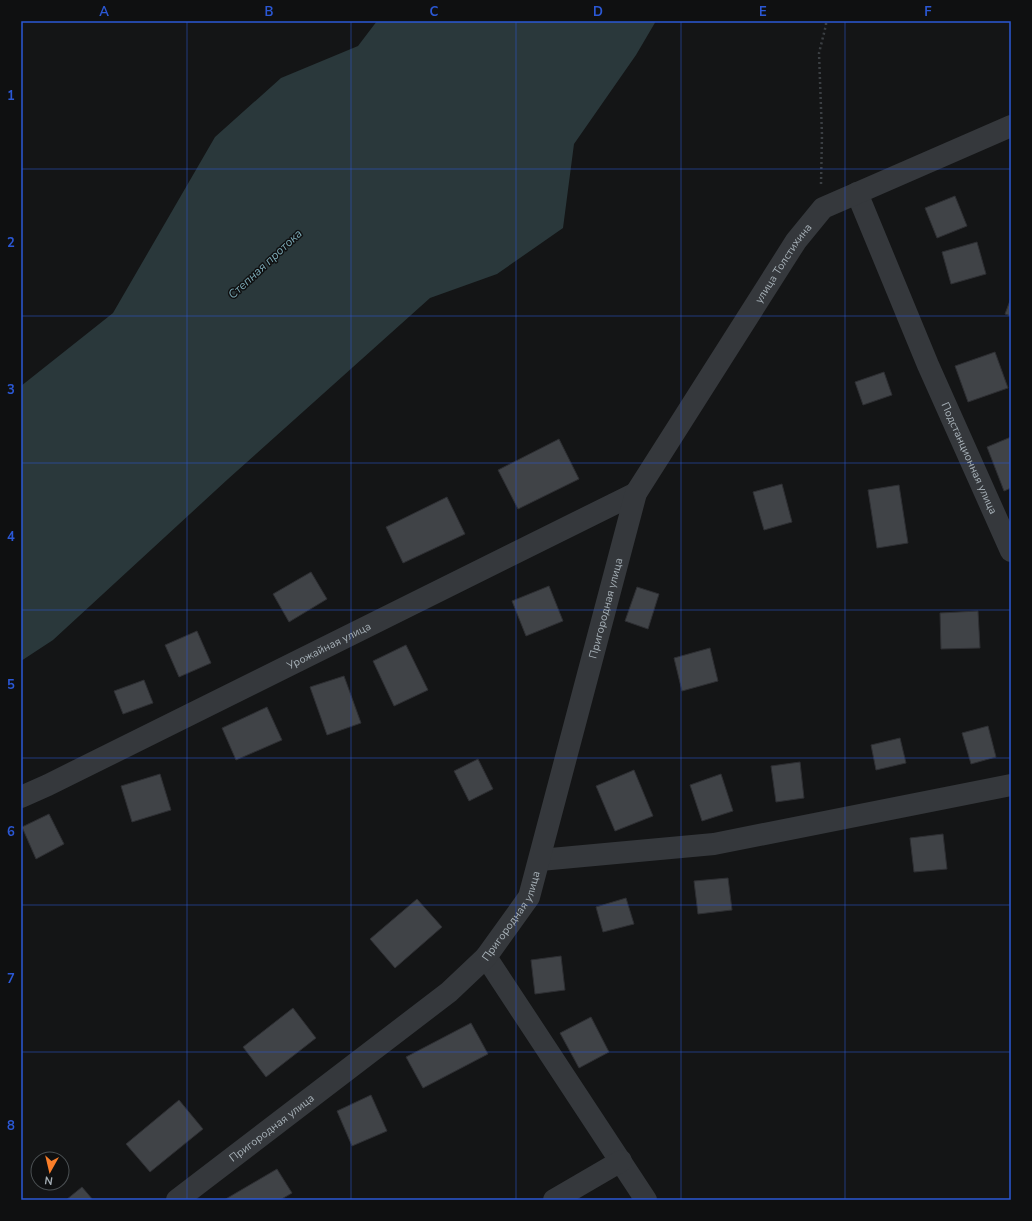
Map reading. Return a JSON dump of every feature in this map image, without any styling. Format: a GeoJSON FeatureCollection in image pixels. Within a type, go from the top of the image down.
{"type":"FeatureCollection","features":[{"type":"Feature","properties":{"kind":"street","name":"улица Толстихина"},"geometry":{"type":"LineString","coordinates":[[636,493],[796,241],[824,208],[1011,126]]}},
{"type":"Feature","properties":{"kind":"street","name":"Подстанционная улица"},"geometry":{"type":"LineString","coordinates":[[857,193],[928,365],[1011,551]]}},
{"type":"Feature","properties":{"kind":"street","name":"Урожайная улица"},"geometry":{"type":"LineString","coordinates":[[21,797],[636,493]]}},
{"type":"Feature","properties":{"kind":"street","name":"Пригородная улица"},"geometry":{"type":"LineString","coordinates":[[177,1200],[449,992],[486,957],[529,897],[636,493]]}},
{"type":"Feature","properties":{"kind":"street"},"geometry":{"type":"LineString","coordinates":[[540,860],[714,844],[1011,785]]}},
{"type":"Feature","properties":{"kind":"street"},"geometry":{"type":"LineString","coordinates":[[486,957],[646,1200]]}},
{"type":"Feature","properties":{"kind":"street"},"geometry":{"type":"LineString","coordinates":[[554,1200],[621,1161]]}},
{"type":"Feature","properties":{"kind":"path"},"geometry":{"type":"LineString","coordinates":[[824,208],[821,182],[822,135],[820,53],[826,21]]}},
{"type":"Feature","properties":{"kind":"water","name":"Степная протока"},"geometry":{"type":"Polygon","coordinates":[[[377,21],[656,21],[636,55],[574,144],[563,228],[497,274],[430,298],[228,479],[53,640],[21,661],[21,386],[113,313],[215,137],[281,78],[358,46],[377,21]]]}},
{"type":"Feature","properties":{"kind":"building"},"geometry":{"type":"Polygon","coordinates":[[[955,196],[967,226],[937,238],[925,208],[955,196]]]}},
{"type":"Feature","properties":{"kind":"building"},"geometry":{"type":"Polygon","coordinates":[[[977,242],[986,274],[951,284],[942,252],[977,242]]]}},
{"type":"Feature","properties":{"kind":"building"},"geometry":{"type":"Polygon","coordinates":[[[1011,298],[1011,316],[1005,314],[1011,298]]]}},
{"type":"Feature","properties":{"kind":"building"},"geometry":{"type":"Polygon","coordinates":[[[995,352],[1008,388],[968,402],[955,366],[995,352]]]}},
{"type":"Feature","properties":{"kind":"building"},"geometry":{"type":"Polygon","coordinates":[[[884,372],[892,395],[863,405],[855,382],[884,372]]]}},
{"type":"Feature","properties":{"kind":"building"},"geometry":{"type":"Polygon","coordinates":[[[1011,437],[1011,488],[1004,491],[987,447],[1011,437]]]}},
{"type":"Feature","properties":{"kind":"building"},"geometry":{"type":"Polygon","coordinates":[[[559,439],[579,479],[518,509],[498,470],[559,439]]]}},
{"type":"Feature","properties":{"kind":"building"},"geometry":{"type":"Polygon","coordinates":[[[782,484],[792,522],[764,530],[753,492],[782,484]]]}},
{"type":"Feature","properties":{"kind":"building"},"geometry":{"type":"Polygon","coordinates":[[[899,485],[908,543],[877,548],[868,490],[899,485]]]}},
{"type":"Feature","properties":{"kind":"building"},"geometry":{"type":"Polygon","coordinates":[[[447,497],[465,534],[403,563],[386,527],[447,497]]]}},
{"type":"Feature","properties":{"kind":"building"},"geometry":{"type":"Polygon","coordinates":[[[311,572],[327,599],[289,622],[273,594],[311,572]]]}},
{"type":"Feature","properties":{"kind":"building"},"geometry":{"type":"Polygon","coordinates":[[[549,586],[563,621],[526,636],[512,601],[549,586]]]}},
{"type":"Feature","properties":{"kind":"building"},"geometry":{"type":"Polygon","coordinates":[[[637,587],[659,594],[648,629],[625,621],[637,587]]]}},
{"type":"Feature","properties":{"kind":"building"},"geometry":{"type":"Polygon","coordinates":[[[978,611],[980,648],[941,649],[940,613],[978,611]]]}},
{"type":"Feature","properties":{"kind":"building"},"geometry":{"type":"Polygon","coordinates":[[[197,631],[211,663],[179,677],[165,645],[197,631]]]}},
{"type":"Feature","properties":{"kind":"building"},"geometry":{"type":"Polygon","coordinates":[[[406,645],[428,690],[394,706],[373,661],[406,645]]]}},
{"type":"Feature","properties":{"kind":"building"},"geometry":{"type":"Polygon","coordinates":[[[710,648],[718,681],[682,691],[674,658],[710,648]]]}},
{"type":"Feature","properties":{"kind":"building"},"geometry":{"type":"Polygon","coordinates":[[[344,676],[361,723],[327,735],[310,687],[344,676]]]}},
{"type":"Feature","properties":{"kind":"building"},"geometry":{"type":"Polygon","coordinates":[[[144,680],[153,703],[123,714],[114,691],[144,680]]]}},
{"type":"Feature","properties":{"kind":"building"},"geometry":{"type":"Polygon","coordinates":[[[267,707],[282,740],[236,760],[222,728],[267,707]]]}},
{"type":"Feature","properties":{"kind":"building"},"geometry":{"type":"Polygon","coordinates":[[[988,726],[996,757],[971,764],[962,733],[988,726]]]}},
{"type":"Feature","properties":{"kind":"building"},"geometry":{"type":"Polygon","coordinates":[[[900,738],[906,763],[876,770],[871,745],[900,738]]]}},
{"type":"Feature","properties":{"kind":"building"},"geometry":{"type":"Polygon","coordinates":[[[478,759],[493,789],[469,801],[454,771],[478,759]]]}},
{"type":"Feature","properties":{"kind":"building"},"geometry":{"type":"Polygon","coordinates":[[[800,762],[804,798],[776,802],[771,766],[800,762]]]}},
{"type":"Feature","properties":{"kind":"building"},"geometry":{"type":"Polygon","coordinates":[[[634,770],[653,816],[615,831],[596,786],[634,770]]]}},
{"type":"Feature","properties":{"kind":"building"},"geometry":{"type":"Polygon","coordinates":[[[160,774],[171,810],[132,822],[121,786],[160,774]]]}},
{"type":"Feature","properties":{"kind":"building"},"geometry":{"type":"Polygon","coordinates":[[[721,774],[733,811],[702,821],[690,785],[721,774]]]}},
{"type":"Feature","properties":{"kind":"building"},"geometry":{"type":"Polygon","coordinates":[[[49,814],[64,844],[36,859],[22,827],[49,814]]]}},
{"type":"Feature","properties":{"kind":"building"},"geometry":{"type":"Polygon","coordinates":[[[943,834],[947,869],[914,872],[910,838],[943,834]]]}},
{"type":"Feature","properties":{"kind":"building"},"geometry":{"type":"Polygon","coordinates":[[[728,878],[732,910],[698,914],[694,881],[728,878]]]}},
{"type":"Feature","properties":{"kind":"building"},"geometry":{"type":"Polygon","coordinates":[[[626,898],[634,924],[603,932],[596,907],[626,898]]]}},
{"type":"Feature","properties":{"kind":"building"},"geometry":{"type":"Polygon","coordinates":[[[417,899],[442,927],[395,968],[370,939],[417,899]]]}},
{"type":"Feature","properties":{"kind":"building"},"geometry":{"type":"Polygon","coordinates":[[[561,956],[565,990],[535,994],[531,960],[561,956]]]}},
{"type":"Feature","properties":{"kind":"building"},"geometry":{"type":"Polygon","coordinates":[[[293,1008],[316,1038],[266,1077],[243,1047],[293,1008]]]}},
{"type":"Feature","properties":{"kind":"building"},"geometry":{"type":"Polygon","coordinates":[[[591,1017],[609,1052],[579,1068],[560,1033],[591,1017]]]}},
{"type":"Feature","properties":{"kind":"building"},"geometry":{"type":"Polygon","coordinates":[[[471,1023],[488,1054],[423,1088],[406,1057],[471,1023]]]}},
{"type":"Feature","properties":{"kind":"building"},"geometry":{"type":"Polygon","coordinates":[[[371,1095],[387,1131],[352,1146],[337,1111],[371,1095]]]}},
{"type":"Feature","properties":{"kind":"building"},"geometry":{"type":"Polygon","coordinates":[[[179,1100],[203,1129],[150,1172],[126,1144],[179,1100]]]}},
{"type":"Feature","properties":{"kind":"building"},"geometry":{"type":"Polygon","coordinates":[[[277,1169],[292,1193],[280,1200],[224,1200],[277,1169]]]}},
{"type":"Feature","properties":{"kind":"building"},"geometry":{"type":"Polygon","coordinates":[[[82,1187],[93,1200],[66,1200],[82,1187]]]}}]}
